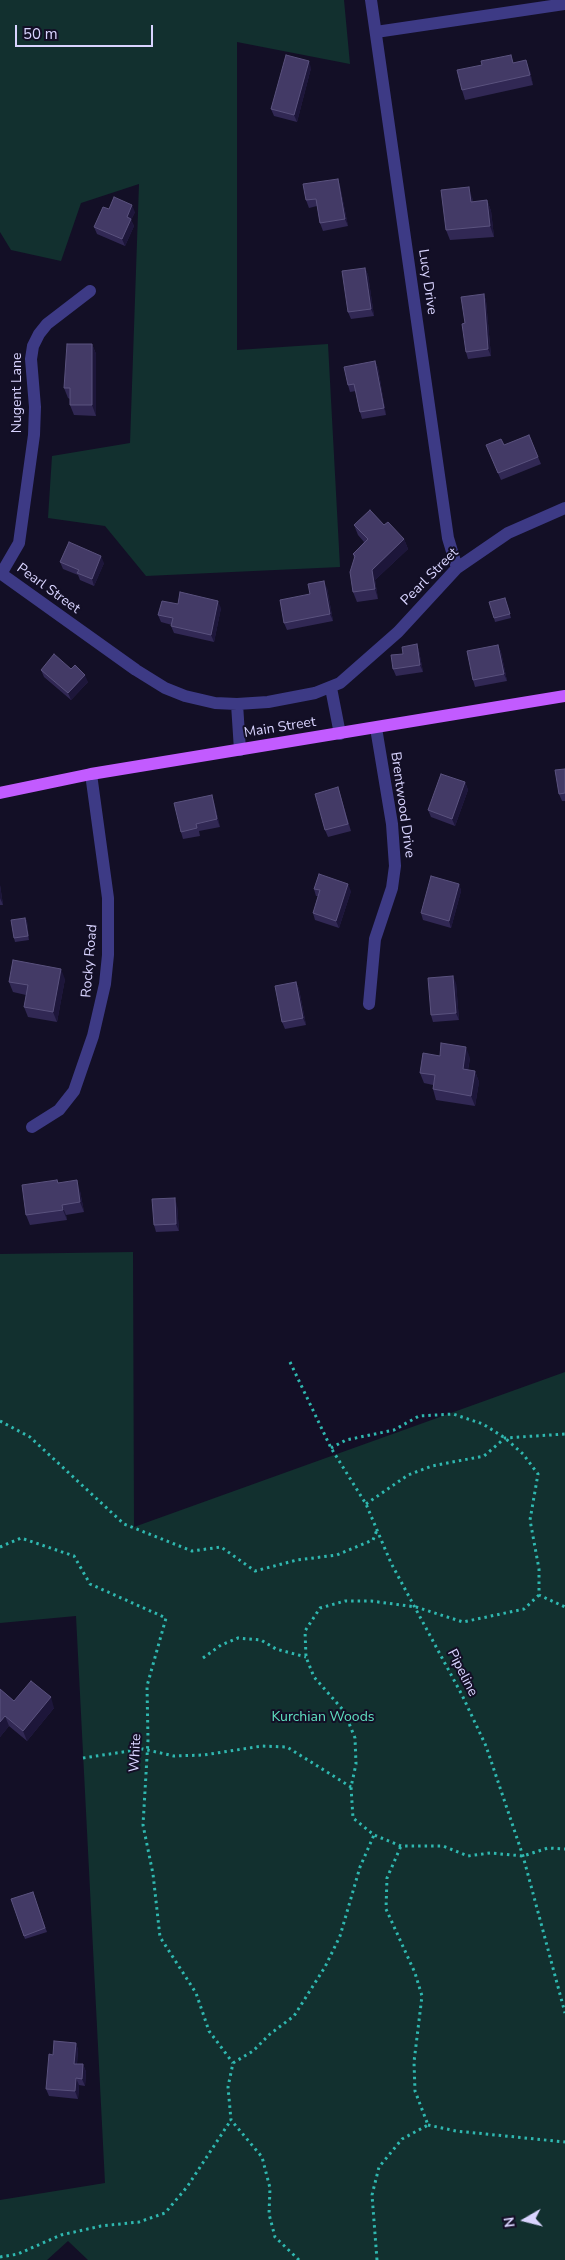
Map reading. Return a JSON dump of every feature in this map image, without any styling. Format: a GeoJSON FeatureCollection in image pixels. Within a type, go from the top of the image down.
{"type":"FeatureCollection","features":[{"type":"Feature","properties":{"kind":"main road","name":"Main Street"},"geometry":{"type":"LineString","coordinates":[[0,793],[92,774],[565,696]]}},
{"type":"Feature","properties":{"kind":"street","name":"Lucy Drive"},"geometry":{"type":"LineString","coordinates":[[371,0],[448,538],[458,568]]}},
{"type":"Feature","properties":{"kind":"street"},"geometry":{"type":"LineString","coordinates":[[376,32],[565,4]]}},
{"type":"Feature","properties":{"kind":"street","name":"Nugent Lane"},"geometry":{"type":"LineString","coordinates":[[1,574],[19,542],[35,417],[31,359],[33,346],[39,334],[48,324],[90,291]]}},
{"type":"Feature","properties":{"kind":"street","name":"Pearl Street"},"geometry":{"type":"LineString","coordinates":[[1,574],[136,670],[165,688],[205,701],[237,704],[284,700],[330,688],[350,676],[398,632],[458,568],[508,533],[565,508]]}},
{"type":"Feature","properties":{"kind":"street"},"geometry":{"type":"LineString","coordinates":[[330,688],[340,734]]}},
{"type":"Feature","properties":{"kind":"street"},"geometry":{"type":"LineString","coordinates":[[237,704],[240,750]]}},
{"type":"Feature","properties":{"kind":"street","name":"Brentwood Drive"},"geometry":{"type":"LineString","coordinates":[[369,1004],[375,939],[392,888],[395,866],[392,824],[376,728]]}},
{"type":"Feature","properties":{"kind":"street","name":"Rocky Road"},"geometry":{"type":"LineString","coordinates":[[32,1127],[59,1110],[74,1091],[93,1036],[105,984],[108,955],[108,898],[92,774]]}},
{"type":"Feature","properties":{"kind":"path","name":"Pipeline"},"geometry":{"type":"LineString","coordinates":[[290,1362],[331,1448],[366,1504],[391,1563],[416,1607],[486,1746],[523,1856],[565,2013]]}},
{"type":"Feature","properties":{"kind":"path"},"geometry":{"type":"LineString","coordinates":[[331,1448],[346,1440],[394,1430],[419,1416],[453,1414],[484,1424],[505,1438],[523,1454],[538,1474],[530,1520],[539,1569],[539,1595],[524,1609],[463,1622],[416,1607],[371,1601],[345,1601],[320,1608],[305,1631],[306,1657],[314,1677],[344,1711],[355,1738],[356,1764],[351,1787],[353,1818],[374,1835],[401,1846],[443,1846],[468,1856],[490,1853],[523,1856],[548,1848],[565,1849]]}},
{"type":"Feature","properties":{"kind":"path"},"geometry":{"type":"LineString","coordinates":[[0,1421],[30,1437],[124,1524],[192,1551],[221,1547],[255,1571],[297,1560],[337,1555],[373,1540],[377,1529]]}},
{"type":"Feature","properties":{"kind":"path"},"geometry":{"type":"LineString","coordinates":[[366,1504],[408,1475],[432,1466],[484,1456],[505,1438],[565,1434]]}},
{"type":"Feature","properties":{"kind":"path","name":"White"},"geometry":{"type":"LineString","coordinates":[[0,1546],[21,1538],[74,1556],[90,1584],[166,1618],[147,1686],[148,1750],[142,1825],[153,1874],[160,1937],[196,1993],[209,2031],[233,2063]]}},
{"type":"Feature","properties":{"kind":"path"},"geometry":{"type":"LineString","coordinates":[[539,1595],[565,1608]]}},
{"type":"Feature","properties":{"kind":"path"},"geometry":{"type":"LineString","coordinates":[[203,1658],[238,1638],[261,1640],[276,1649],[306,1657]]}},
{"type":"Feature","properties":{"kind":"path"},"geometry":{"type":"LineString","coordinates":[[83,1758],[148,1750],[174,1756],[197,1755],[262,1746],[287,1747],[351,1787]]}},
{"type":"Feature","properties":{"kind":"path"},"geometry":{"type":"LineString","coordinates":[[299,2260],[274,2237],[269,2214],[270,2188],[262,2157],[231,2120],[228,2087],[233,2063],[253,2050],[294,2016],[325,1967],[340,1936],[360,1867],[374,1835]]}},
{"type":"Feature","properties":{"kind":"path"},"geometry":{"type":"LineString","coordinates":[[401,1846],[387,1878],[386,1909],[415,1973],[422,1996],[414,2062],[416,2091],[428,2125]]}},
{"type":"Feature","properties":{"kind":"path"},"geometry":{"type":"LineString","coordinates":[[0,2256],[18,2254],[61,2235],[100,2226],[139,2222],[165,2213],[187,2187],[231,2120]]}},
{"type":"Feature","properties":{"kind":"path"},"geometry":{"type":"LineString","coordinates":[[378,2260],[372,2195],[379,2167],[402,2140],[428,2125],[456,2131],[565,2142]]}},
{"type":"Feature","properties":{"kind":"green space"},"geometry":{"type":"Polygon","coordinates":[[[0,0],[344,0],[350,64],[237,42],[237,350],[328,344],[340,567],[146,576],[105,526],[48,518],[52,456],[130,443],[139,184],[81,203],[61,261],[11,250],[0,232],[0,0]]]}},
{"type":"Feature","properties":{"kind":"green space","name":"Kurchian Woods"},"geometry":{"type":"Polygon","coordinates":[[[133,1252],[134,1527],[565,1372],[565,2260],[88,2260],[68,2241],[47,2260],[0,2260],[0,2200],[105,2183],[76,1616],[0,1623],[0,1254],[133,1252]]]}},
{"type":"Feature","properties":{"kind":"building"},"geometry":{"type":"Polygon","coordinates":[[[286,55],[309,61],[294,115],[271,109],[286,55]]]}},
{"type":"Feature","properties":{"kind":"building"},"geometry":{"type":"Polygon","coordinates":[[[511,55],[513,63],[526,60],[530,75],[462,90],[457,70],[482,65],[481,61],[511,55]]]}},
{"type":"Feature","properties":{"kind":"building"},"geometry":{"type":"Polygon","coordinates":[[[338,179],[345,219],[320,223],[316,199],[306,200],[303,184],[338,179]]]}},
{"type":"Feature","properties":{"kind":"building"},"geometry":{"type":"Polygon","coordinates":[[[469,187],[471,202],[487,200],[490,226],[446,230],[441,190],[469,187]]]}},
{"type":"Feature","properties":{"kind":"building"},"geometry":{"type":"Polygon","coordinates":[[[114,197],[132,205],[127,217],[131,219],[122,239],[94,227],[103,207],[109,209],[114,197]]]}},
{"type":"Feature","properties":{"kind":"building"},"geometry":{"type":"Polygon","coordinates":[[[365,268],[371,309],[348,312],[342,271],[365,268]]]}},
{"type":"Feature","properties":{"kind":"building"},"geometry":{"type":"Polygon","coordinates":[[[484,294],[488,349],[466,352],[462,324],[465,323],[461,297],[484,294]]]}},
{"type":"Feature","properties":{"kind":"building"},"geometry":{"type":"Polygon","coordinates":[[[67,344],[92,344],[92,405],[70,405],[70,388],[64,388],[67,344]]]}},
{"type":"Feature","properties":{"kind":"building"},"geometry":{"type":"Polygon","coordinates":[[[375,361],[384,408],[360,412],[354,384],[348,385],[344,367],[375,361]]]}},
{"type":"Feature","properties":{"kind":"building"},"geometry":{"type":"Polygon","coordinates":[[[529,435],[538,457],[498,473],[486,445],[501,439],[504,445],[529,435]]]}},
{"type":"Feature","properties":{"kind":"building"},"geometry":{"type":"Polygon","coordinates":[[[370,510],[384,525],[388,522],[404,539],[372,570],[375,589],[353,592],[350,572],[355,556],[353,554],[368,539],[354,525],[370,510]]]}},
{"type":"Feature","properties":{"kind":"building"},"geometry":{"type":"Polygon","coordinates":[[[69,542],[101,556],[92,579],[77,573],[79,570],[60,562],[69,542]]]}},
{"type":"Feature","properties":{"kind":"building"},"geometry":{"type":"Polygon","coordinates":[[[324,581],[330,614],[284,623],[280,600],[310,594],[308,584],[324,581]]]}},
{"type":"Feature","properties":{"kind":"building"},"geometry":{"type":"Polygon","coordinates":[[[180,592],[218,601],[211,635],[171,626],[173,618],[158,615],[162,601],[178,604],[180,592]]]}},
{"type":"Feature","properties":{"kind":"building"},"geometry":{"type":"Polygon","coordinates":[[[505,598],[510,614],[494,618],[489,602],[505,598]]]}},
{"type":"Feature","properties":{"kind":"building"},"geometry":{"type":"Polygon","coordinates":[[[417,644],[420,665],[393,669],[391,655],[403,654],[402,647],[417,644]]]}},
{"type":"Feature","properties":{"kind":"building"},"geometry":{"type":"Polygon","coordinates":[[[498,645],[504,674],[473,680],[467,651],[498,645]]]}},
{"type":"Feature","properties":{"kind":"building"},"geometry":{"type":"Polygon","coordinates":[[[54,654],[71,669],[75,665],[85,675],[68,693],[41,670],[54,654]]]}},
{"type":"Feature","properties":{"kind":"building"},"geometry":{"type":"Polygon","coordinates":[[[565,769],[565,793],[559,794],[555,770],[565,769]]]}},
{"type":"Feature","properties":{"kind":"building"},"geometry":{"type":"Polygon","coordinates":[[[441,774],[465,782],[452,819],[428,810],[441,774]]]}},
{"type":"Feature","properties":{"kind":"building"},"geometry":{"type":"Polygon","coordinates":[[[338,787],[348,824],[325,830],[315,794],[338,787]]]}},
{"type":"Feature","properties":{"kind":"building"},"geometry":{"type":"Polygon","coordinates":[[[212,795],[217,819],[196,824],[197,828],[181,832],[174,803],[212,795]]]}},
{"type":"Feature","properties":{"kind":"building"},"geometry":{"type":"Polygon","coordinates":[[[319,874],[348,884],[336,921],[313,913],[320,890],[314,889],[319,874]]]}},
{"type":"Feature","properties":{"kind":"building"},"geometry":{"type":"Polygon","coordinates":[[[431,876],[459,884],[449,921],[421,913],[431,876]]]}},
{"type":"Feature","properties":{"kind":"building"},"geometry":{"type":"Polygon","coordinates":[[[25,918],[28,936],[14,938],[11,920],[25,918]]]}},
{"type":"Feature","properties":{"kind":"building"},"geometry":{"type":"Polygon","coordinates":[[[13,960],[61,969],[53,1012],[24,1007],[28,985],[9,982],[13,960]]]}},
{"type":"Feature","properties":{"kind":"building"},"geometry":{"type":"Polygon","coordinates":[[[453,976],[456,1013],[431,1015],[428,978],[453,976]]]}},
{"type":"Feature","properties":{"kind":"building"},"geometry":{"type":"Polygon","coordinates":[[[296,982],[303,1018],[282,1022],[275,986],[296,982]]]}},
{"type":"Feature","properties":{"kind":"building"},"geometry":{"type":"Polygon","coordinates":[[[441,1043],[466,1047],[463,1069],[475,1071],[471,1096],[433,1089],[435,1075],[420,1073],[423,1053],[440,1056],[441,1043]]]}},
{"type":"Feature","properties":{"kind":"building"},"geometry":{"type":"Polygon","coordinates":[[[57,1180],[58,1183],[77,1180],[80,1202],[62,1205],[63,1210],[26,1215],[22,1185],[57,1180]]]}},
{"type":"Feature","properties":{"kind":"building"},"geometry":{"type":"Polygon","coordinates":[[[175,1198],[176,1224],[154,1225],[152,1199],[175,1198]]]}},
{"type":"Feature","properties":{"kind":"building"},"geometry":{"type":"Polygon","coordinates":[[[31,1681],[51,1697],[23,1731],[5,1716],[0,1722],[0,1689],[14,1701],[31,1681]]]}},
{"type":"Feature","properties":{"kind":"building"},"geometry":{"type":"Polygon","coordinates":[[[33,1892],[45,1928],[24,1936],[11,1899],[33,1892]]]}},
{"type":"Feature","properties":{"kind":"building"},"geometry":{"type":"Polygon","coordinates":[[[54,2041],[76,2043],[74,2064],[83,2064],[82,2079],[76,2078],[75,2091],[46,2089],[49,2054],[53,2055],[54,2041]]]}}]}
